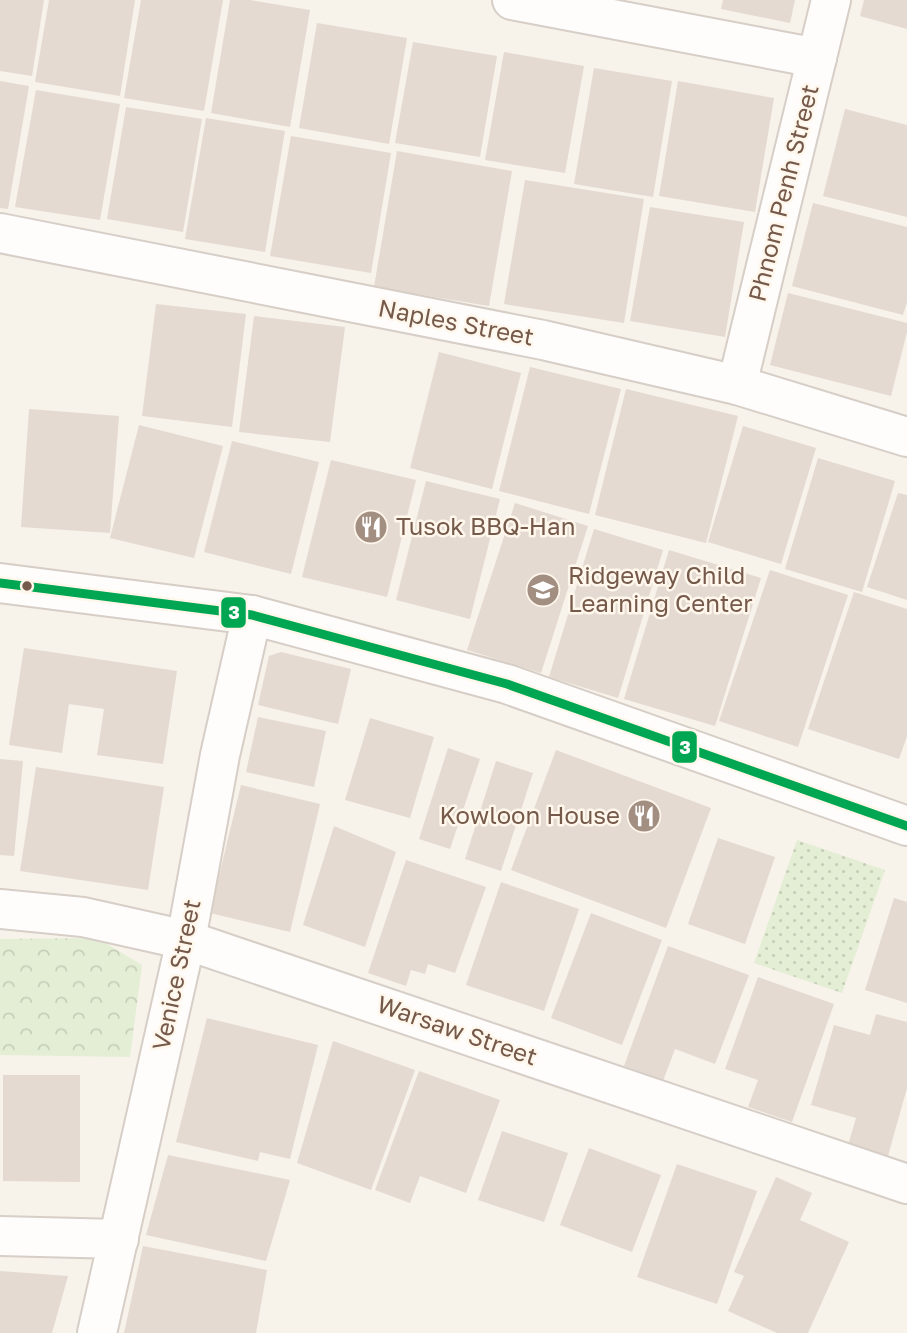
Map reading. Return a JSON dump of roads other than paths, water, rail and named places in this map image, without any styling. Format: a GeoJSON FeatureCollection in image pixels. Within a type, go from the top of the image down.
{"type":"FeatureCollection","features":[{"type":"Feature","properties":{"kind":"street"},"geometry":{"type":"LineString","coordinates":[[512,0],[817,58]]}},
{"type":"Feature","properties":{"kind":"street","name":"Phnom Penh Street"},"geometry":{"type":"LineString","coordinates":[[737,385],[831,0]]}},
{"type":"Feature","properties":{"kind":"street","name":"Naples Street"},"geometry":{"type":"LineString","coordinates":[[0,233],[544,340],[737,385],[907,437]]}},
{"type":"Feature","properties":{"kind":"street"},"geometry":{"type":"LineString","coordinates":[[0,583],[251,615],[507,684],[907,826]]}},
{"type":"Feature","properties":{"kind":"street","name":"Venice Street"},"geometry":{"type":"LineString","coordinates":[[97,1333],[186,940],[220,755],[251,615]]}},
{"type":"Feature","properties":{"kind":"street","name":"Warsaw Street"},"geometry":{"type":"LineString","coordinates":[[0,909],[83,917],[186,940],[907,1184]]}},
{"type":"Feature","properties":{"kind":"street"},"geometry":{"type":"LineString","coordinates":[[0,1236],[120,1238]]}},
{"type":"Feature","properties":{"kind":"place","name":"Tusok BBQ-Han"},"geometry":{"type":"Point","coordinates":[371,527]}},
{"type":"Feature","properties":{"kind":"place","name":"Ridgeway Child Learning Center"},"geometry":{"type":"Point","coordinates":[543,590]}},
{"type":"Feature","properties":{"kind":"place","name":"Kowloon House"},"geometry":{"type":"Point","coordinates":[644,816]}}]}
